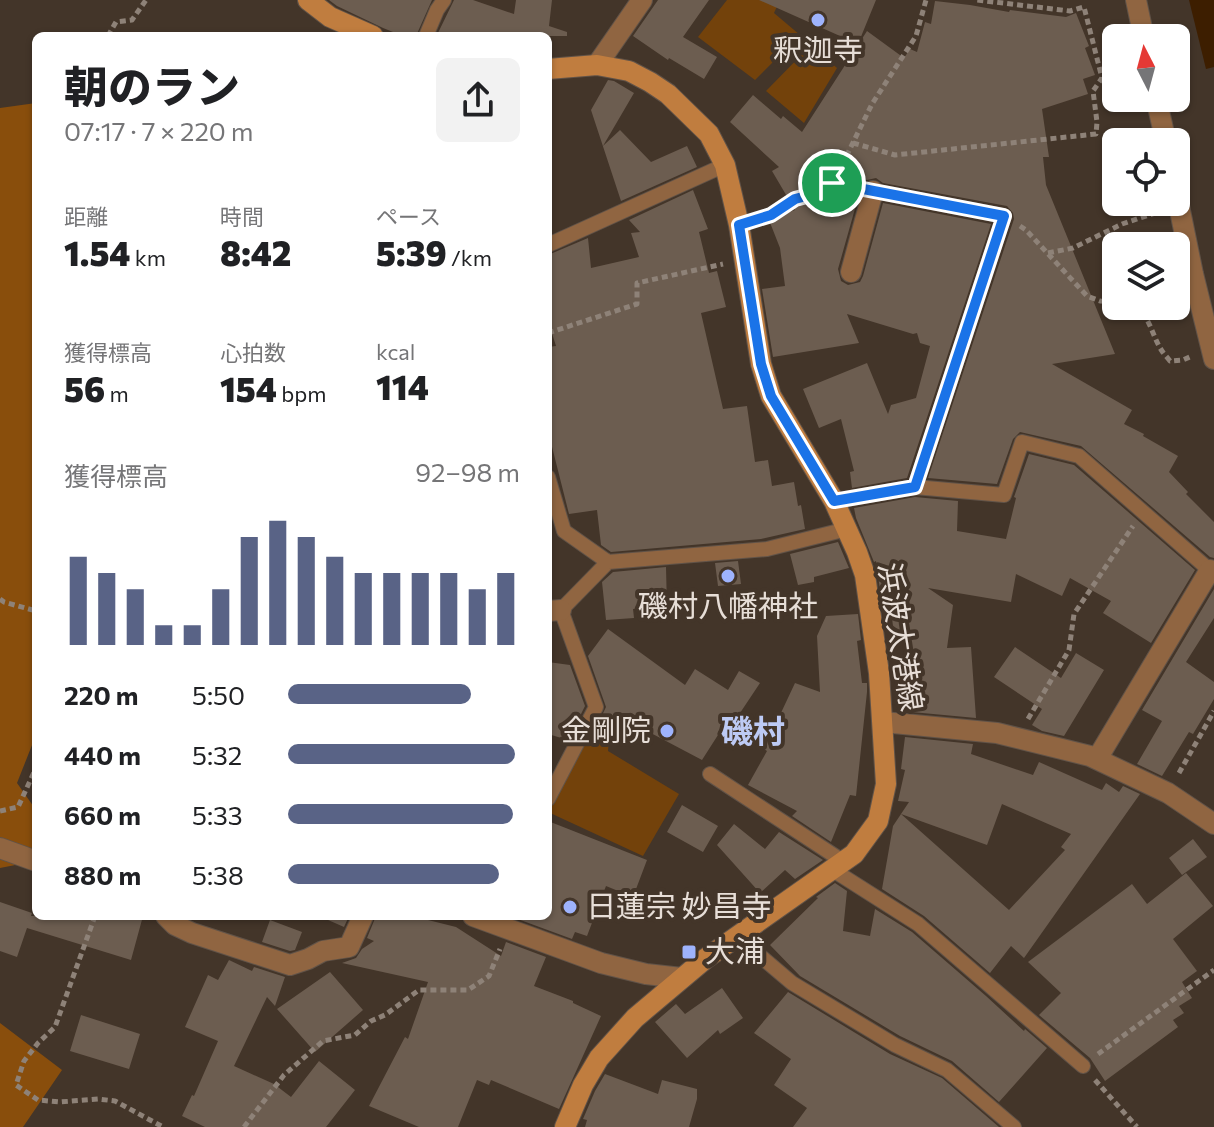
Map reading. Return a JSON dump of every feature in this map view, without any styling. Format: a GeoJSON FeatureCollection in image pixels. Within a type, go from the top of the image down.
{"type":"FeatureCollection","features":[{"type":"Feature","properties":{"kind":"main road"},"geometry":{"type":"LineString","coordinates":[[308,0],[330,17],[364,32]]}},
{"type":"Feature","properties":{"kind":"main road","name":"浜波太港線"},"geometry":{"type":"LineString","coordinates":[[552,69],[597,65],[629,71],[668,94],[709,134],[725,165],[739,225],[761,364],[771,396],[834,501],[865,575],[879,673],[886,784],[878,821],[854,854],[705,959],[635,1018],[599,1058],[583,1085],[565,1127]]}},
{"type":"Feature","properties":{"kind":"street"},"geometry":{"type":"LineString","coordinates":[[597,65],[642,0]]}},
{"type":"Feature","properties":{"kind":"street"},"geometry":{"type":"LineString","coordinates":[[1136,0],[1141,24]]}},
{"type":"Feature","properties":{"kind":"street"},"geometry":{"type":"LineString","coordinates":[[851,272],[873,191]]}},
{"type":"Feature","properties":{"kind":"street"},"geometry":{"type":"LineString","coordinates":[[1182,216],[1213,354]]}},
{"type":"Feature","properties":{"kind":"street"},"geometry":{"type":"LineString","coordinates":[[1097,759],[1212,572]]}},
{"type":"Feature","properties":{"kind":"street"},"geometry":{"type":"LineString","coordinates":[[883,722],[997,733],[1097,759],[1168,793],[1214,824]]}},
{"type":"Feature","properties":{"kind":"street"},"geometry":{"type":"LineString","coordinates":[[0,848],[32,860]]}},
{"type":"Feature","properties":{"kind":"street"},"geometry":{"type":"LineString","coordinates":[[170,920],[192,933],[290,965],[323,951],[349,947],[361,920]]}},
{"type":"Feature","properties":{"kind":"street"},"geometry":{"type":"LineString","coordinates":[[510,923],[601,963],[646,974],[682,978]]}},
{"type":"Feature","properties":{"kind":"lane"},"geometry":{"type":"LineString","coordinates":[[428,32],[444,0]]}},
{"type":"Feature","properties":{"kind":"lane"},"geometry":{"type":"LineString","coordinates":[[552,243],[725,165]]}},
{"type":"Feature","properties":{"kind":"lane"},"geometry":{"type":"LineString","coordinates":[[832,183],[1004,216],[915,487]]}},
{"type":"Feature","properties":{"kind":"lane"},"geometry":{"type":"LineString","coordinates":[[834,501],[915,487],[1004,495],[1022,442],[1079,456],[1212,572]]}},
{"type":"Feature","properties":{"kind":"lane"},"geometry":{"type":"LineString","coordinates":[[552,490],[564,531],[608,562]]}},
{"type":"Feature","properties":{"kind":"lane"},"geometry":{"type":"LineString","coordinates":[[552,791],[596,707],[554,611],[608,562],[767,549],[847,529]]}},
{"type":"Feature","properties":{"kind":"lane"},"geometry":{"type":"LineString","coordinates":[[710,774],[918,924],[1083,1066]]}},
{"type":"Feature","properties":{"kind":"lane"},"geometry":{"type":"LineString","coordinates":[[738,937],[792,983],[895,1045],[947,1070],[1014,1127]]}},
{"type":"Feature","properties":{"kind":"path"},"geometry":{"type":"LineString","coordinates":[[110,32],[116,22],[132,20],[146,0]]}},
{"type":"Feature","properties":{"kind":"path"},"geometry":{"type":"LineString","coordinates":[[739,225],[771,215],[795,199],[829,190],[887,79],[916,36],[926,0]]}},
{"type":"Feature","properties":{"kind":"path"},"geometry":{"type":"LineString","coordinates":[[853,143],[895,155],[1096,134],[1093,91],[1102,78],[1084,7],[1070,11],[977,0]]}},
{"type":"Feature","properties":{"kind":"path"},"geometry":{"type":"LineString","coordinates":[[1004,216],[1026,230],[1087,296],[1102,301]]}},
{"type":"Feature","properties":{"kind":"path"},"geometry":{"type":"LineString","coordinates":[[1047,254],[1073,248],[1139,216]]}},
{"type":"Feature","properties":{"kind":"path"},"geometry":{"type":"LineString","coordinates":[[552,332],[637,304],[637,283],[744,260]]}},
{"type":"Feature","properties":{"kind":"path"},"geometry":{"type":"LineString","coordinates":[[1147,320],[1161,350],[1170,361],[1213,354]]}},
{"type":"Feature","properties":{"kind":"path"},"geometry":{"type":"LineString","coordinates":[[1017,738],[1069,650],[1074,614],[1143,512]]}},
{"type":"Feature","properties":{"kind":"path"},"geometry":{"type":"LineString","coordinates":[[0,599],[32,610]]}},
{"type":"Feature","properties":{"kind":"path"},"geometry":{"type":"LineString","coordinates":[[1168,793],[1214,711]]}},
{"type":"Feature","properties":{"kind":"path"},"geometry":{"type":"LineString","coordinates":[[0,811],[18,807],[32,777]]}},
{"type":"Feature","properties":{"kind":"path"},"geometry":{"type":"LineString","coordinates":[[94,920],[55,1027],[24,1061],[16,1085],[38,1100],[115,1101],[163,1127]]}},
{"type":"Feature","properties":{"kind":"path"},"geometry":{"type":"LineString","coordinates":[[244,1127],[284,1075],[323,1041],[355,1035],[419,990],[468,990],[489,976],[510,923]]}},
{"type":"Feature","properties":{"kind":"path"},"geometry":{"type":"LineString","coordinates":[[1137,1127],[1083,1066],[1214,970]]}},
{"type":"Feature","properties":{"kind":"shaded area"},"geometry":{"type":"Polygon","coordinates":[[[727,0],[780,0],[774,13],[800,35],[755,80],[698,37],[727,0]]]}},
{"type":"Feature","properties":{"kind":"shaded area"},"geometry":{"type":"Polygon","coordinates":[[[1189,0],[1214,0],[1214,67],[1206,69],[1189,0]]]}},
{"type":"Feature","properties":{"kind":"shaded area"},"geometry":{"type":"Polygon","coordinates":[[[811,45],[837,68],[804,123],[766,91],[811,45]]]}},
{"type":"Feature","properties":{"kind":"shaded area"},"geometry":{"type":"Polygon","coordinates":[[[32,104],[32,745],[17,783],[32,804],[32,862],[0,868],[0,108],[32,104]]]}},
{"type":"Feature","properties":{"kind":"shaded area"},"geometry":{"type":"Polygon","coordinates":[[[591,729],[609,739],[608,751],[679,794],[643,856],[552,814],[552,804],[591,729]]]}},
{"type":"Feature","properties":{"kind":"shaded area"},"geometry":{"type":"Polygon","coordinates":[[[0,1023],[62,1070],[23,1127],[0,1127],[0,1023]]]}},
{"type":"Feature","properties":{"kind":"building"},"geometry":{"type":"Polygon","coordinates":[[[329,0],[432,0],[418,32],[393,32],[329,0]]]}},
{"type":"Feature","properties":{"kind":"building"},"geometry":{"type":"Polygon","coordinates":[[[454,0],[473,0],[514,14],[516,0],[552,0],[549,26],[567,32],[567,36],[552,36],[552,32],[438,32],[454,0]]]}},
{"type":"Feature","properties":{"kind":"building"},"geometry":{"type":"Polygon","coordinates":[[[658,0],[709,0],[683,37],[717,57],[704,79],[633,36],[658,0]]]}},
{"type":"Feature","properties":{"kind":"building"},"geometry":{"type":"Polygon","coordinates":[[[759,0],[876,0],[858,44],[759,0]]]}},
{"type":"Feature","properties":{"kind":"building"},"geometry":{"type":"Polygon","coordinates":[[[935,1],[1066,17],[1076,13],[1089,46],[1085,48],[1095,75],[1083,79],[1088,94],[1042,109],[1049,157],[1043,157],[1046,185],[1115,354],[1052,364],[1132,410],[1124,424],[1178,456],[1169,472],[1214,522],[1214,558],[1081,446],[1020,432],[1013,439],[997,484],[928,478],[1014,219],[1007,206],[883,183],[876,178],[867,180],[833,173],[822,180],[826,191],[858,198],[838,269],[841,281],[848,285],[860,282],[863,276],[883,203],[991,224],[907,478],[852,488],[850,472],[854,471],[841,419],[819,428],[803,389],[867,363],[888,414],[891,405],[916,398],[930,346],[920,343],[917,333],[847,314],[859,343],[773,357],[762,289],[785,286],[780,248],[769,220],[795,210],[772,171],[779,167],[730,122],[753,95],[802,132],[867,31],[904,58],[910,49],[917,52],[925,22],[931,24],[935,1]]]}},
{"type":"Feature","properties":{"kind":"building"},"geometry":{"type":"Polygon","coordinates":[[[608,80],[634,93],[603,146],[620,130],[651,162],[687,146],[697,167],[621,201],[591,110],[608,80]]]}},
{"type":"Feature","properties":{"kind":"building"},"geometry":{"type":"Polygon","coordinates":[[[693,190],[708,229],[699,232],[709,273],[717,271],[726,307],[701,313],[723,409],[747,406],[755,462],[768,460],[772,486],[794,482],[805,529],[761,539],[611,552],[601,545],[597,510],[569,514],[552,447],[552,346],[556,346],[552,334],[552,253],[588,238],[591,268],[639,257],[631,233],[640,232],[629,220],[693,190]]]}},
{"type":"Feature","properties":{"kind":"building"},"geometry":{"type":"Polygon","coordinates":[[[1029,454],[1074,465],[1195,570],[1151,643],[1103,613],[1111,601],[1070,578],[1062,596],[1016,574],[1011,602],[928,588],[953,605],[947,648],[971,647],[976,718],[901,711],[898,680],[910,678],[908,635],[894,637],[890,597],[881,597],[876,561],[854,508],[915,497],[958,501],[957,531],[1006,539],[1014,497],[1029,454]]]}},
{"type":"Feature","properties":{"kind":"building"},"geometry":{"type":"Polygon","coordinates":[[[838,542],[849,568],[814,577],[814,582],[798,585],[790,554],[838,542]]]}},
{"type":"Feature","properties":{"kind":"building","name":"磯村八幡神社"},"geometry":{"type":"Polygon","coordinates":[[[738,561],[741,584],[718,586],[715,563],[738,561]]]}},
{"type":"Feature","properties":{"kind":"building"},"geometry":{"type":"Polygon","coordinates":[[[666,567],[667,608],[633,609],[634,618],[606,620],[602,582],[613,572],[666,567]]]}},
{"type":"Feature","properties":{"kind":"building"},"geometry":{"type":"Polygon","coordinates":[[[1214,589],[1214,618],[1186,662],[1214,682],[1214,699],[1162,776],[1137,764],[1162,721],[1142,710],[1214,589]]]}},
{"type":"Feature","properties":{"kind":"building"},"geometry":{"type":"Polygon","coordinates":[[[858,614],[861,640],[857,641],[862,683],[867,683],[867,692],[856,796],[850,795],[831,842],[792,816],[797,811],[748,785],[767,751],[764,749],[795,683],[820,692],[817,636],[826,616],[858,614]]]}},
{"type":"Feature","properties":{"kind":"building"},"geometry":{"type":"Polygon","coordinates":[[[608,629],[685,685],[695,669],[728,690],[739,671],[760,683],[730,728],[725,724],[702,760],[630,722],[614,747],[593,734],[606,707],[588,656],[608,629]]]}},
{"type":"Feature","properties":{"kind":"building"},"geometry":{"type":"Polygon","coordinates":[[[1015,647],[1061,678],[1076,653],[1104,670],[1064,736],[1042,731],[1032,725],[1042,709],[994,677],[1015,647]]]}},
{"type":"Feature","properties":{"kind":"building"},"geometry":{"type":"Polygon","coordinates":[[[552,663],[570,665],[585,706],[568,740],[552,735],[552,663]]]}},
{"type":"Feature","properties":{"kind":"building"},"geometry":{"type":"Polygon","coordinates":[[[905,737],[973,744],[971,754],[1033,775],[1039,762],[1102,790],[1106,783],[1119,792],[1123,786],[1140,794],[1024,958],[1011,946],[990,973],[924,916],[882,889],[893,826],[909,802],[898,801],[905,770],[901,769],[905,737]],[[1002,804],[987,845],[901,814],[1009,910],[1065,850],[1061,847],[1071,834],[1002,804]]]}},
{"type":"Feature","properties":{"kind":"building"},"geometry":{"type":"Polygon","coordinates":[[[682,805],[718,826],[703,852],[667,832],[682,805]]]}},
{"type":"Feature","properties":{"kind":"building"},"geometry":{"type":"Polygon","coordinates":[[[552,823],[647,860],[633,897],[606,886],[587,936],[575,932],[572,939],[520,920],[552,920],[552,823]]]}},
{"type":"Feature","properties":{"kind":"building"},"geometry":{"type":"Polygon","coordinates":[[[734,824],[765,849],[779,832],[823,860],[795,879],[785,870],[760,893],[717,845],[734,824]]]}},
{"type":"Feature","properties":{"kind":"building"},"geometry":{"type":"Polygon","coordinates":[[[1193,839],[1207,857],[1182,875],[1169,858],[1193,839]]]}},
{"type":"Feature","properties":{"kind":"building"},"geometry":{"type":"Polygon","coordinates":[[[1186,873],[1213,906],[1173,939],[1197,971],[1182,982],[1192,998],[1179,1006],[1184,1013],[1173,1020],[1178,1027],[1105,1081],[1090,1058],[1039,1015],[1061,993],[1028,962],[1132,884],[1147,904],[1186,873]]]}},
{"type":"Feature","properties":{"kind":"building"},"geometry":{"type":"Polygon","coordinates":[[[835,883],[847,891],[843,931],[870,936],[875,909],[912,932],[1047,1048],[999,1102],[952,1061],[900,1036],[800,976],[770,945],[816,897],[835,883]]]}},
{"type":"Feature","properties":{"kind":"building"},"geometry":{"type":"Polygon","coordinates":[[[0,902],[32,913],[32,920],[142,920],[131,960],[27,928],[17,957],[0,951],[0,902]]]}},
{"type":"Feature","properties":{"kind":"building"},"geometry":{"type":"Polygon","coordinates":[[[270,920],[302,932],[295,950],[262,942],[270,920]]]}},
{"type":"Feature","properties":{"kind":"building"},"geometry":{"type":"Polygon","coordinates":[[[328,920],[347,920],[344,927],[328,920]]]}},
{"type":"Feature","properties":{"kind":"building"},"geometry":{"type":"Polygon","coordinates":[[[374,920],[428,920],[456,927],[501,956],[506,942],[546,957],[534,986],[601,1016],[559,1109],[491,1080],[489,1085],[477,1080],[458,1127],[419,1127],[369,1106],[405,1037],[408,1039],[428,982],[342,963],[356,958],[362,949],[374,941],[367,938],[374,920]]]}},
{"type":"Feature","properties":{"kind":"building"},"geometry":{"type":"Polygon","coordinates":[[[229,960],[252,971],[254,967],[285,977],[275,1006],[267,997],[234,1066],[274,1084],[291,1097],[319,1061],[355,1090],[326,1127],[205,1127],[182,1116],[218,1041],[185,1027],[208,975],[218,980],[229,960]]]}},
{"type":"Feature","properties":{"kind":"building"},"geometry":{"type":"Polygon","coordinates":[[[330,972],[363,1010],[315,1052],[277,1009],[330,972]]]}},
{"type":"Feature","properties":{"kind":"building"},"geometry":{"type":"Polygon","coordinates":[[[722,988],[743,1018],[720,1034],[718,1030],[687,1058],[655,1022],[676,1004],[685,1014],[722,988]]]}},
{"type":"Feature","properties":{"kind":"building"},"geometry":{"type":"Polygon","coordinates":[[[788,992],[890,1054],[942,1078],[999,1127],[793,1127],[807,1108],[774,1085],[791,1059],[754,1033],[788,992]]]}},
{"type":"Feature","properties":{"kind":"building"},"geometry":{"type":"Polygon","coordinates":[[[81,1015],[140,1034],[129,1069],[70,1051],[81,1015]]]}},
{"type":"Feature","properties":{"kind":"building"},"geometry":{"type":"Polygon","coordinates":[[[605,1074],[658,1094],[662,1080],[697,1089],[689,1127],[585,1127],[587,1120],[583,1119],[605,1074]]]}},
{"type":"Feature","properties":{"kind":"place","name":"釈迦寺"},"geometry":{"type":"Point","coordinates":[818,20]}},
{"type":"Feature","properties":{"kind":"place","name":"磯村八幡神社"},"geometry":{"type":"Point","coordinates":[728,576]}},
{"type":"Feature","properties":{"kind":"place","name":"金剛院"},"geometry":{"type":"Point","coordinates":[667,731]}},
{"type":"Feature","properties":{"kind":"place","name":"日蓮宗 妙昌寺"},"geometry":{"type":"Point","coordinates":[570,907]}},
{"type":"Feature","properties":{"kind":"place","name":"大浦"},"geometry":{"type":"Point","coordinates":[689,952]}},
{"type":"Feature","properties":{"kind":"district","name":"磯村"},"geometry":{"type":"Point","coordinates":[753,732]}},
{"type":"Feature","properties":{"kind":"route"},"geometry":{"type":"LineString","coordinates":[[832,183],[1004,216],[915,487],[834,501],[771,396],[761,364],[739,225],[771,215],[795,199],[829,190],[832,183]]}}]}
